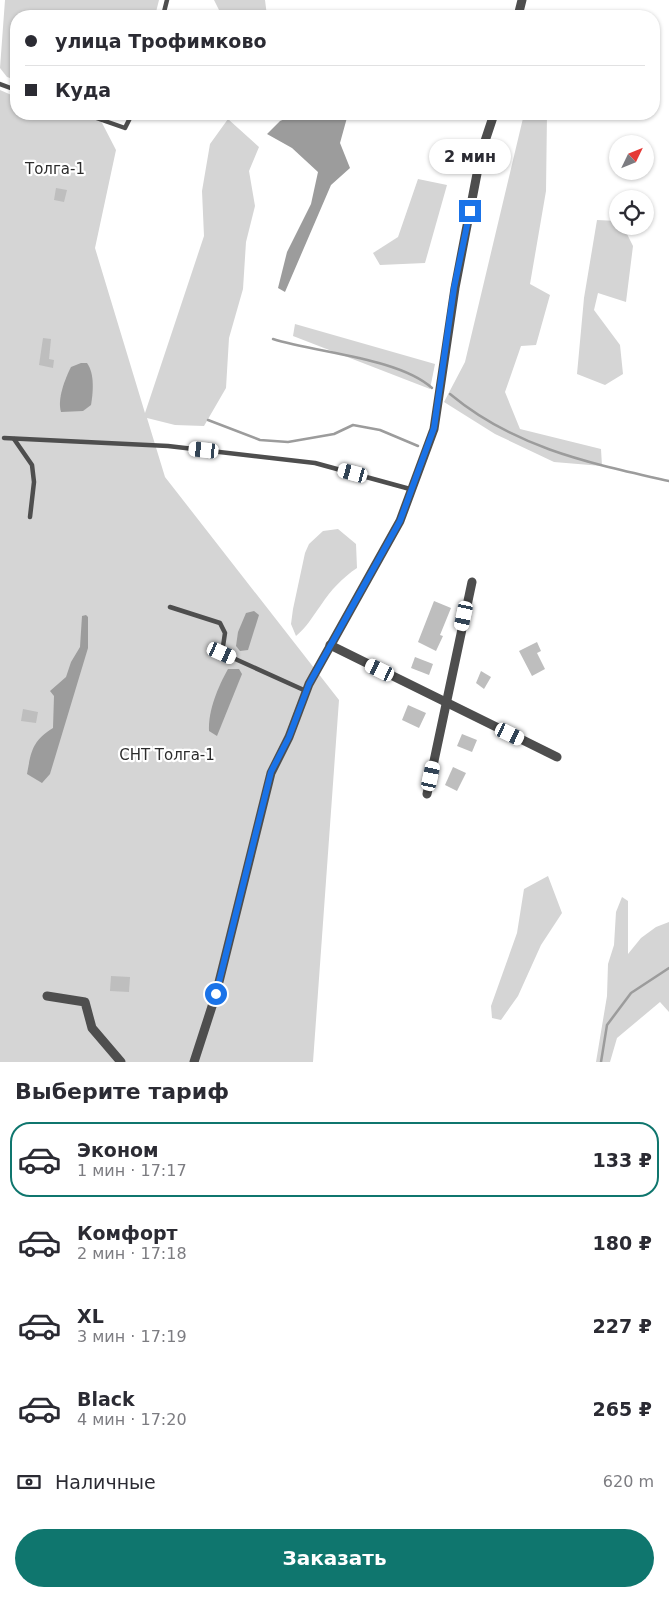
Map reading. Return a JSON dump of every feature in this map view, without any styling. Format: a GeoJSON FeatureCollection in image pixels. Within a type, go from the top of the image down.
{"type":"FeatureCollection","features":[{"type":"Feature","properties":{"kind":"street"},"geometry":{"type":"LineString","coordinates":[[194,1062],[216,994],[271,772],[289,737],[307,687],[400,521],[410,489],[434,428],[454,288],[482,153],[492,120]]}},
{"type":"Feature","properties":{"kind":"street"},"geometry":{"type":"LineString","coordinates":[[427,794],[472,582]]}},
{"type":"Feature","properties":{"kind":"street"},"geometry":{"type":"LineString","coordinates":[[330,646],[557,757]]}},
{"type":"Feature","properties":{"kind":"street"},"geometry":{"type":"LineString","coordinates":[[47,996],[85,1002],[92,1028],[121,1062]]}},
{"type":"Feature","properties":{"kind":"lane"},"geometry":{"type":"LineString","coordinates":[[103,120],[126,128],[129,120]]}},
{"type":"Feature","properties":{"kind":"lane"},"geometry":{"type":"LineString","coordinates":[[4,438],[168,446],[315,463],[410,489]]}},
{"type":"Feature","properties":{"kind":"lane"},"geometry":{"type":"LineString","coordinates":[[14,439],[32,465],[34,482],[30,517]]}},
{"type":"Feature","properties":{"kind":"lane"},"geometry":{"type":"LineString","coordinates":[[170,607],[220,623],[225,633],[222,653],[307,687]]}},
{"type":"Feature","properties":{"kind":"green space"},"geometry":{"type":"Polygon","coordinates":[[[5,0],[159,0],[156,10],[10,10],[10,78],[0,68],[5,0]]]}},
{"type":"Feature","properties":{"kind":"green space"},"geometry":{"type":"Polygon","coordinates":[[[214,0],[265,0],[266,10],[219,10],[214,0]]]}},
{"type":"Feature","properties":{"kind":"green space","name":"СНТ Толга-1"},"geometry":{"type":"Polygon","coordinates":[[[0,90],[10,94],[10,120],[101,120],[116,150],[95,248],[145,413],[204,236],[202,191],[210,144],[229,120],[259,147],[249,171],[255,206],[246,242],[243,289],[229,338],[226,388],[204,426],[175,425],[147,418],[165,477],[339,700],[313,1062],[0,1062],[0,90]]]}},
{"type":"Feature","properties":{"kind":"green space"},"geometry":{"type":"Polygon","coordinates":[[[523,120],[547,120],[546,191],[530,284],[550,295],[536,345],[521,346],[505,392],[520,429],[601,449],[602,466],[554,462],[495,434],[444,402],[465,362],[523,120]]]}},
{"type":"Feature","properties":{"kind":"green space"},"geometry":{"type":"Polygon","coordinates":[[[418,179],[447,185],[425,263],[380,265],[373,253],[398,237],[418,179]]]}},
{"type":"Feature","properties":{"kind":"green space"},"geometry":{"type":"Polygon","coordinates":[[[597,220],[609,221],[609,235],[628,235],[633,246],[626,302],[598,293],[594,310],[620,345],[623,374],[605,385],[577,374],[584,298],[597,220]]]}},
{"type":"Feature","properties":{"kind":"green space"},"geometry":{"type":"Polygon","coordinates":[[[295,324],[435,364],[430,389],[293,336],[295,324]]]}},
{"type":"Feature","properties":{"kind":"green space"},"geometry":{"type":"Polygon","coordinates":[[[338,529],[356,544],[357,568],[333,589],[296,636],[291,624],[305,553],[309,544],[323,531],[338,529]]]}},
{"type":"Feature","properties":{"kind":"green space"},"geometry":{"type":"Polygon","coordinates":[[[548,876],[562,913],[541,945],[518,996],[501,1020],[492,1018],[491,1006],[517,933],[524,889],[548,876]]]}},
{"type":"Feature","properties":{"kind":"green space"},"geometry":{"type":"Polygon","coordinates":[[[622,897],[628,901],[628,954],[641,938],[656,927],[669,922],[669,1012],[660,1002],[617,1038],[610,1062],[596,1062],[607,996],[608,964],[614,945],[616,912],[622,897]]]}},
{"type":"Feature","properties":{"kind":"shaded area"},"geometry":{"type":"Polygon","coordinates":[[[346,120],[340,143],[350,168],[331,185],[285,292],[278,288],[287,252],[311,204],[318,172],[292,148],[267,134],[280,121],[346,120]]]}},
{"type":"Feature","properties":{"kind":"shaded area"},"geometry":{"type":"Polygon","coordinates":[[[87,363],[90,367],[93,389],[91,405],[83,411],[61,412],[60,401],[66,377],[71,367],[87,363]]]}},
{"type":"Feature","properties":{"kind":"shaded area"},"geometry":{"type":"Polygon","coordinates":[[[254,611],[259,615],[248,650],[240,651],[236,646],[238,632],[246,613],[254,611]]]}},
{"type":"Feature","properties":{"kind":"shaded area"},"geometry":{"type":"Polygon","coordinates":[[[86,615],[88,617],[88,648],[50,774],[42,783],[27,774],[30,759],[37,742],[53,728],[54,696],[50,691],[66,677],[71,662],[80,647],[82,616],[86,615]]]}},
{"type":"Feature","properties":{"kind":"shaded area"},"geometry":{"type":"Polygon","coordinates":[[[228,669],[239,669],[242,674],[217,736],[209,731],[210,715],[217,691],[228,669]]]}},
{"type":"Feature","properties":{"kind":"building"},"geometry":{"type":"Polygon","coordinates":[[[56,188],[67,190],[64,202],[54,200],[56,188]]]}},
{"type":"Feature","properties":{"kind":"building"},"geometry":{"type":"Polygon","coordinates":[[[43,338],[51,339],[49,359],[54,360],[53,368],[39,365],[43,338]]]}},
{"type":"Feature","properties":{"kind":"building"},"geometry":{"type":"Polygon","coordinates":[[[434,601],[451,608],[440,635],[443,636],[436,651],[418,642],[434,601]]]}},
{"type":"Feature","properties":{"kind":"building"},"geometry":{"type":"Polygon","coordinates":[[[537,642],[541,651],[537,653],[545,669],[532,676],[519,651],[537,642]]]}},
{"type":"Feature","properties":{"kind":"building"},"geometry":{"type":"Polygon","coordinates":[[[415,657],[433,664],[429,675],[411,668],[415,657]]]}},
{"type":"Feature","properties":{"kind":"building"},"geometry":{"type":"Polygon","coordinates":[[[481,671],[491,677],[484,689],[476,683],[481,671]]]}},
{"type":"Feature","properties":{"kind":"building"},"geometry":{"type":"Polygon","coordinates":[[[408,705],[426,713],[419,728],[402,720],[408,705]]]}},
{"type":"Feature","properties":{"kind":"building"},"geometry":{"type":"Polygon","coordinates":[[[23,709],[38,712],[36,723],[21,721],[23,709]]]}},
{"type":"Feature","properties":{"kind":"building"},"geometry":{"type":"Polygon","coordinates":[[[462,734],[477,740],[472,752],[457,746],[462,734]]]}},
{"type":"Feature","properties":{"kind":"building"},"geometry":{"type":"Polygon","coordinates":[[[453,767],[466,773],[457,791],[445,785],[453,767]]]}},
{"type":"Feature","properties":{"kind":"building"},"geometry":{"type":"Polygon","coordinates":[[[111,976],[130,977],[129,992],[110,991],[111,976]]]}},
{"type":"Feature","properties":{"kind":"waterway"},"geometry":{"type":"LineString","coordinates":[[273,339],[379,363],[418,378],[432,388]]}},
{"type":"Feature","properties":{"kind":"waterway"},"geometry":{"type":"LineString","coordinates":[[450,394],[475,413],[527,441],[582,460],[669,481]]}},
{"type":"Feature","properties":{"kind":"waterway"},"geometry":{"type":"LineString","coordinates":[[208,420],[260,440],[288,442],[334,434],[353,425],[380,430],[418,446]]}},
{"type":"Feature","properties":{"kind":"waterway"},"geometry":{"type":"LineString","coordinates":[[601,1062],[607,1025],[631,993],[669,968]]}},
{"type":"Feature","properties":{"kind":"route"},"geometry":{"type":"LineString","coordinates":[[216,994],[271,772],[289,737],[309,684],[400,521],[410,489],[434,428],[454,288],[470,211]]}},
{"type":"Feature","properties":{"kind":"park label","name":"Толга-1"},"geometry":{"type":"Point","coordinates":[55,169]}}]}
